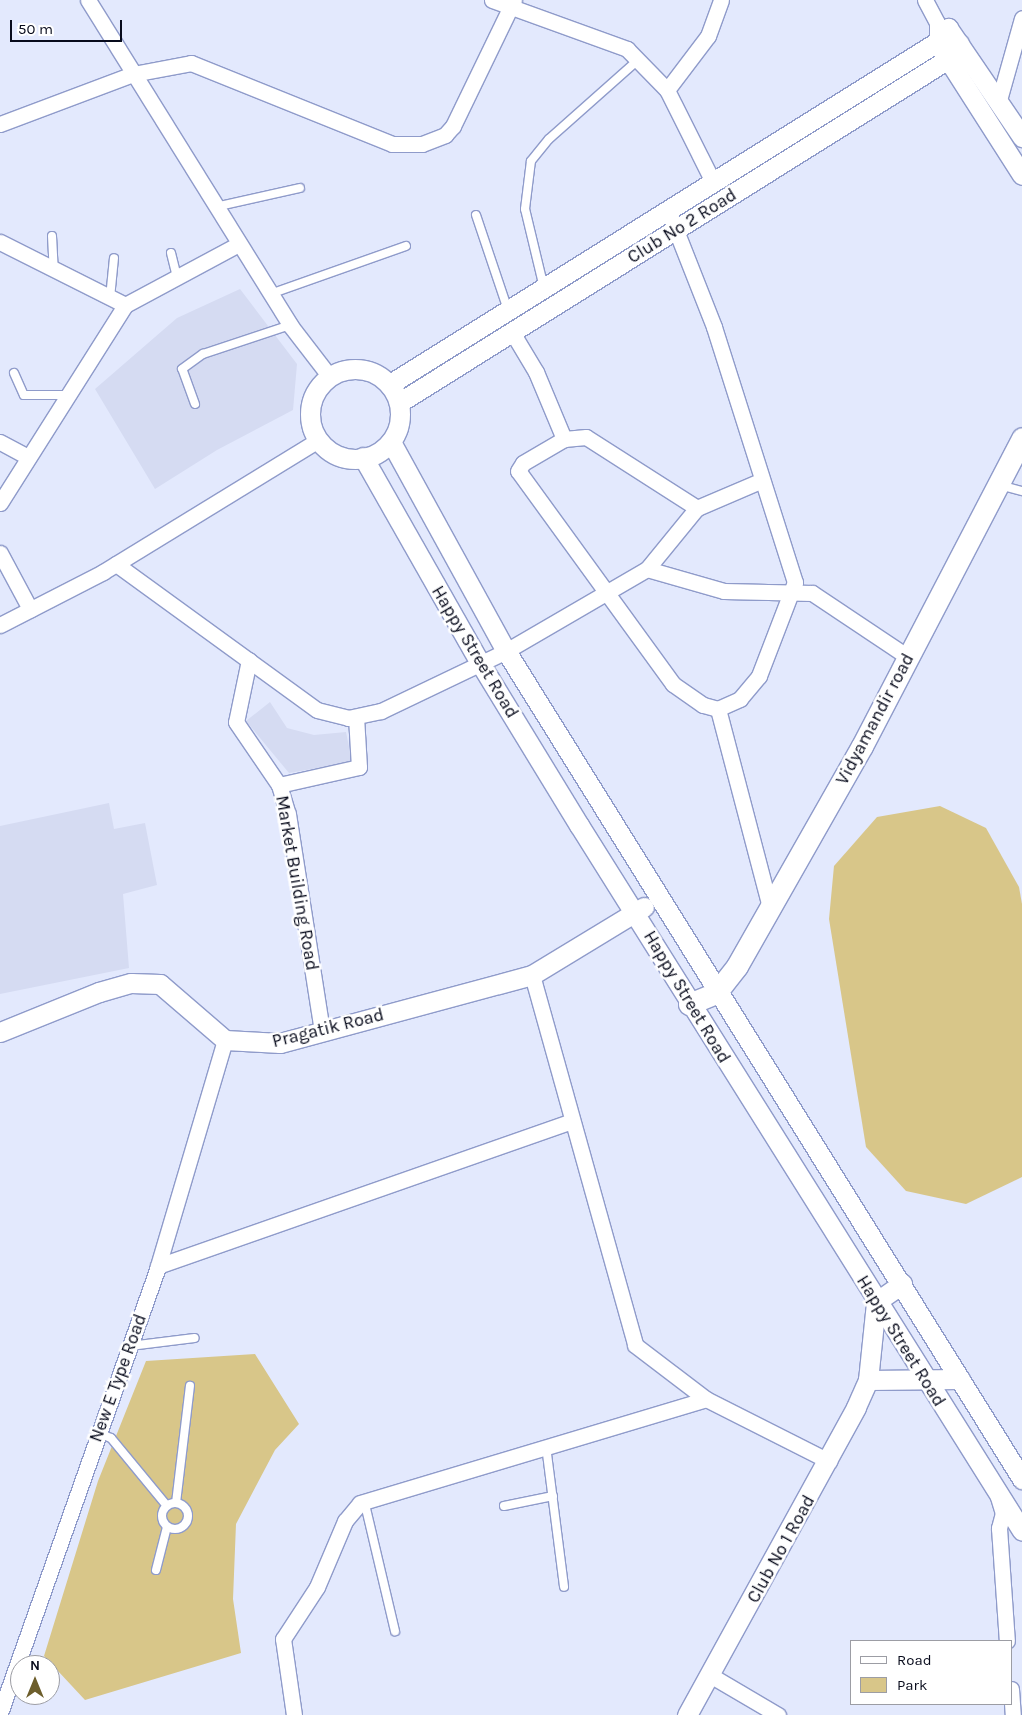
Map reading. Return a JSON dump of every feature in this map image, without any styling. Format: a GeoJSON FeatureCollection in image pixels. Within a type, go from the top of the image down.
{"type":"FeatureCollection","features":[{"type":"Feature","properties":{"kind":"main road","name":"Vidyamandir road"},"geometry":{"type":"LineString","coordinates":[[716,993],[737,966],[769,904],[862,746],[1022,438]]}},
{"type":"Feature","properties":{"kind":"main road"},"geometry":{"type":"LineString","coordinates":[[689,1004],[716,993]]}},
{"type":"Feature","properties":{"kind":"street"},"geometry":{"type":"LineString","coordinates":[[88,0],[215,207],[273,293],[290,325],[330,377]]}},
{"type":"Feature","properties":{"kind":"street"},"geometry":{"type":"LineString","coordinates":[[492,0],[513,3],[611,40],[638,60],[667,90],[713,182]]}},
{"type":"Feature","properties":{"kind":"street"},"geometry":{"type":"LineString","coordinates":[[667,90],[708,36],[721,0]]}},
{"type":"Feature","properties":{"kind":"street"},"geometry":{"type":"LineString","coordinates":[[926,0],[940,31],[954,52],[1022,175]]}},
{"type":"Feature","properties":{"kind":"street"},"geometry":{"type":"LineString","coordinates":[[0,124],[134,74],[175,64],[200,65],[392,144],[422,144],[444,135],[453,126],[513,3]]}},
{"type":"Feature","properties":{"kind":"street"},"geometry":{"type":"LineString","coordinates":[[999,100],[1022,18]]}},
{"type":"Feature","properties":{"kind":"street","name":"Club No 2 Road"},"geometry":{"type":"LineString","coordinates":[[390,384],[713,182],[940,31]]}},
{"type":"Feature","properties":{"kind":"street"},"geometry":{"type":"LineString","coordinates":[[954,52],[999,100],[1022,137]]}},
{"type":"Feature","properties":{"kind":"street","name":"Club No 2 Road"},"geometry":{"type":"LineString","coordinates":[[400,402],[676,230],[954,52]]}},
{"type":"Feature","properties":{"kind":"street"},"geometry":{"type":"LineString","coordinates":[[668,210],[714,327],[760,481],[792,568],[793,592],[759,676],[740,699],[718,709],[702,705],[673,684],[518,471],[523,463],[564,439],[597,441],[697,508]]}},
{"type":"Feature","properties":{"kind":"street"},"geometry":{"type":"LineString","coordinates":[[0,242],[125,304]]}},
{"type":"Feature","properties":{"kind":"street"},"geometry":{"type":"LineString","coordinates":[[0,503],[125,304],[239,244]]}},
{"type":"Feature","properties":{"kind":"street"},"geometry":{"type":"LineString","coordinates":[[512,332],[536,372],[564,439]]}},
{"type":"Feature","properties":{"kind":"street"},"geometry":{"type":"LineString","coordinates":[[350,369],[365,370],[390,384],[400,402],[399,428],[391,442],[380,452],[363,457],[335,455],[318,440],[310,419],[311,405],[330,377],[350,369]]}},
{"type":"Feature","properties":{"kind":"street"},"geometry":{"type":"LineString","coordinates":[[0,625],[116,564],[318,440]]}},
{"type":"Feature","properties":{"kind":"street"},"geometry":{"type":"LineString","coordinates":[[0,442],[28,457]]}},
{"type":"Feature","properties":{"kind":"street","name":"Happy Street Road"},"geometry":{"type":"LineString","coordinates":[[391,442],[506,651],[658,900],[902,1284],[1022,1479]]}},
{"type":"Feature","properties":{"kind":"street","name":"Happy Street Road"},"geometry":{"type":"LineString","coordinates":[[363,457],[480,663],[670,974],[1022,1531]]}},
{"type":"Feature","properties":{"kind":"street"},"geometry":{"type":"LineString","coordinates":[[116,564],[317,710],[332,717],[356,717],[381,711],[506,651],[606,590],[647,569],[697,508],[760,481]]}},
{"type":"Feature","properties":{"kind":"street"},"geometry":{"type":"LineString","coordinates":[[0,553],[30,609]]}},
{"type":"Feature","properties":{"kind":"street"},"geometry":{"type":"LineString","coordinates":[[647,569],[724,591],[793,592],[821,598],[908,657]]}},
{"type":"Feature","properties":{"kind":"street","name":"Market Building Road"},"geometry":{"type":"LineString","coordinates":[[248,660],[236,722],[279,785],[288,814],[322,1031]]}},
{"type":"Feature","properties":{"kind":"street"},"geometry":{"type":"LineString","coordinates":[[718,709],[769,904]]}},
{"type":"Feature","properties":{"kind":"street"},"geometry":{"type":"LineString","coordinates":[[279,785],[359,767],[356,717]]}},
{"type":"Feature","properties":{"kind":"street","name":"Pragatik Road"},"geometry":{"type":"LineString","coordinates":[[225,1040],[280,1043],[532,975],[658,900]]}},
{"type":"Feature","properties":{"kind":"street"},"geometry":{"type":"LineString","coordinates":[[670,974],[698,963]]}},
{"type":"Feature","properties":{"kind":"street"},"geometry":{"type":"LineString","coordinates":[[532,975],[635,1345],[706,1399],[830,1461]]}},
{"type":"Feature","properties":{"kind":"street"},"geometry":{"type":"LineString","coordinates":[[0,1032],[99,992],[131,983],[160,984],[225,1040]]}},
{"type":"Feature","properties":{"kind":"street"},"geometry":{"type":"LineString","coordinates":[[710,1036],[738,1027]]}},
{"type":"Feature","properties":{"kind":"street","name":"New E Type Road"},"geometry":{"type":"LineString","coordinates":[[0,1713],[158,1266],[225,1040]]}},
{"type":"Feature","properties":{"kind":"street"},"geometry":{"type":"LineString","coordinates":[[158,1266],[571,1120]]}},
{"type":"Feature","properties":{"kind":"street"},"geometry":{"type":"LineString","coordinates":[[876,1302],[902,1284]]}},
{"type":"Feature","properties":{"kind":"street","name":"Club No 1 Road"},"geometry":{"type":"LineString","coordinates":[[687,1715],[830,1461],[868,1380],[876,1302]]}},
{"type":"Feature","properties":{"kind":"street"},"geometry":{"type":"LineString","coordinates":[[868,1380],[927,1382],[960,1379]]}},
{"type":"Feature","properties":{"kind":"street"},"geometry":{"type":"LineString","coordinates":[[294,1715],[283,1639],[317,1586],[345,1521],[364,1500],[706,1399]]}},
{"type":"Feature","properties":{"kind":"street"},"geometry":{"type":"LineString","coordinates":[[996,1490],[1003,1513],[998,1528],[1007,1640]]}},
{"type":"Feature","properties":{"kind":"street"},"geometry":{"type":"LineString","coordinates":[[710,1675],[778,1715]]}},
{"type":"Feature","properties":{"kind":"street"},"geometry":{"type":"LineString","coordinates":[[1012,1702],[1013,1715]]}},
{"type":"Feature","properties":{"kind":"lane"},"geometry":{"type":"LineString","coordinates":[[544,288],[525,209],[531,161],[548,138],[638,60]]}},
{"type":"Feature","properties":{"kind":"lane"},"geometry":{"type":"LineString","coordinates":[[215,207],[300,188]]}},
{"type":"Feature","properties":{"kind":"lane"},"geometry":{"type":"LineString","coordinates":[[476,215],[508,311]]}},
{"type":"Feature","properties":{"kind":"lane"},"geometry":{"type":"LineString","coordinates":[[52,236],[54,270]]}},
{"type":"Feature","properties":{"kind":"lane"},"geometry":{"type":"LineString","coordinates":[[273,293],[406,246]]}},
{"type":"Feature","properties":{"kind":"lane"},"geometry":{"type":"LineString","coordinates":[[171,253],[177,276]]}},
{"type":"Feature","properties":{"kind":"lane"},"geometry":{"type":"LineString","coordinates":[[110,298],[114,258]]}},
{"type":"Feature","properties":{"kind":"lane"},"geometry":{"type":"LineString","coordinates":[[195,404],[182,369],[203,354],[290,325]]}},
{"type":"Feature","properties":{"kind":"lane"},"geometry":{"type":"LineString","coordinates":[[14,373],[24,395],[67,396]]}},
{"type":"Feature","properties":{"kind":"lane"},"geometry":{"type":"LineString","coordinates":[[997,485],[1022,491]]}},
{"type":"Feature","properties":{"kind":"lane"},"geometry":{"type":"LineString","coordinates":[[130,1346],[195,1338]]}},
{"type":"Feature","properties":{"kind":"lane"},"geometry":{"type":"LineString","coordinates":[[176,1503],[190,1386]]}},
{"type":"Feature","properties":{"kind":"lane"},"geometry":{"type":"LineString","coordinates":[[99,1433],[111,1438],[167,1506]]}},
{"type":"Feature","properties":{"kind":"lane"},"geometry":{"type":"LineString","coordinates":[[546,1446],[564,1587]]}},
{"type":"Feature","properties":{"kind":"lane"},"geometry":{"type":"LineString","coordinates":[[504,1506],[552,1496]]}},
{"type":"Feature","properties":{"kind":"lane"},"geometry":{"type":"LineString","coordinates":[[364,1500],[395,1631]]}},
{"type":"Feature","properties":{"kind":"lane"},"geometry":{"type":"LineString","coordinates":[[167,1506],[176,1503],[185,1507],[186,1523],[180,1528],[167,1527]]}},
{"type":"Feature","properties":{"kind":"lane"},"geometry":{"type":"LineString","coordinates":[[156,1570],[167,1527],[162,1519],[167,1506]]}},
{"type":"Feature","properties":{"kind":"shaded area"},"geometry":{"type":"Polygon","coordinates":[[[240,289],[297,364],[293,410],[217,450],[155,489],[95,389],[177,318],[240,289]]]}},
{"type":"Feature","properties":{"kind":"shaded area"},"geometry":{"type":"Polygon","coordinates":[[[270,702],[287,728],[314,735],[346,732],[352,762],[289,773],[246,721],[270,702]]]}},
{"type":"Feature","properties":{"kind":"shaded area"},"geometry":{"type":"Polygon","coordinates":[[[109,803],[114,829],[145,823],[157,885],[123,894],[129,968],[0,994],[0,826],[109,803]]]}},
{"type":"Feature","properties":{"kind":"green space"},"geometry":{"type":"Polygon","coordinates":[[[940,806],[986,828],[1019,887],[1022,904],[1022,1177],[966,1204],[906,1191],[866,1147],[829,919],[834,866],[877,817],[940,806]]]}},
{"type":"Feature","properties":{"kind":"green space"},"geometry":{"type":"Polygon","coordinates":[[[255,1354],[299,1424],[275,1450],[236,1524],[233,1599],[241,1653],[85,1700],[60,1673],[60,1655],[44,1655],[98,1481],[146,1361],[255,1354]]]}}]}
